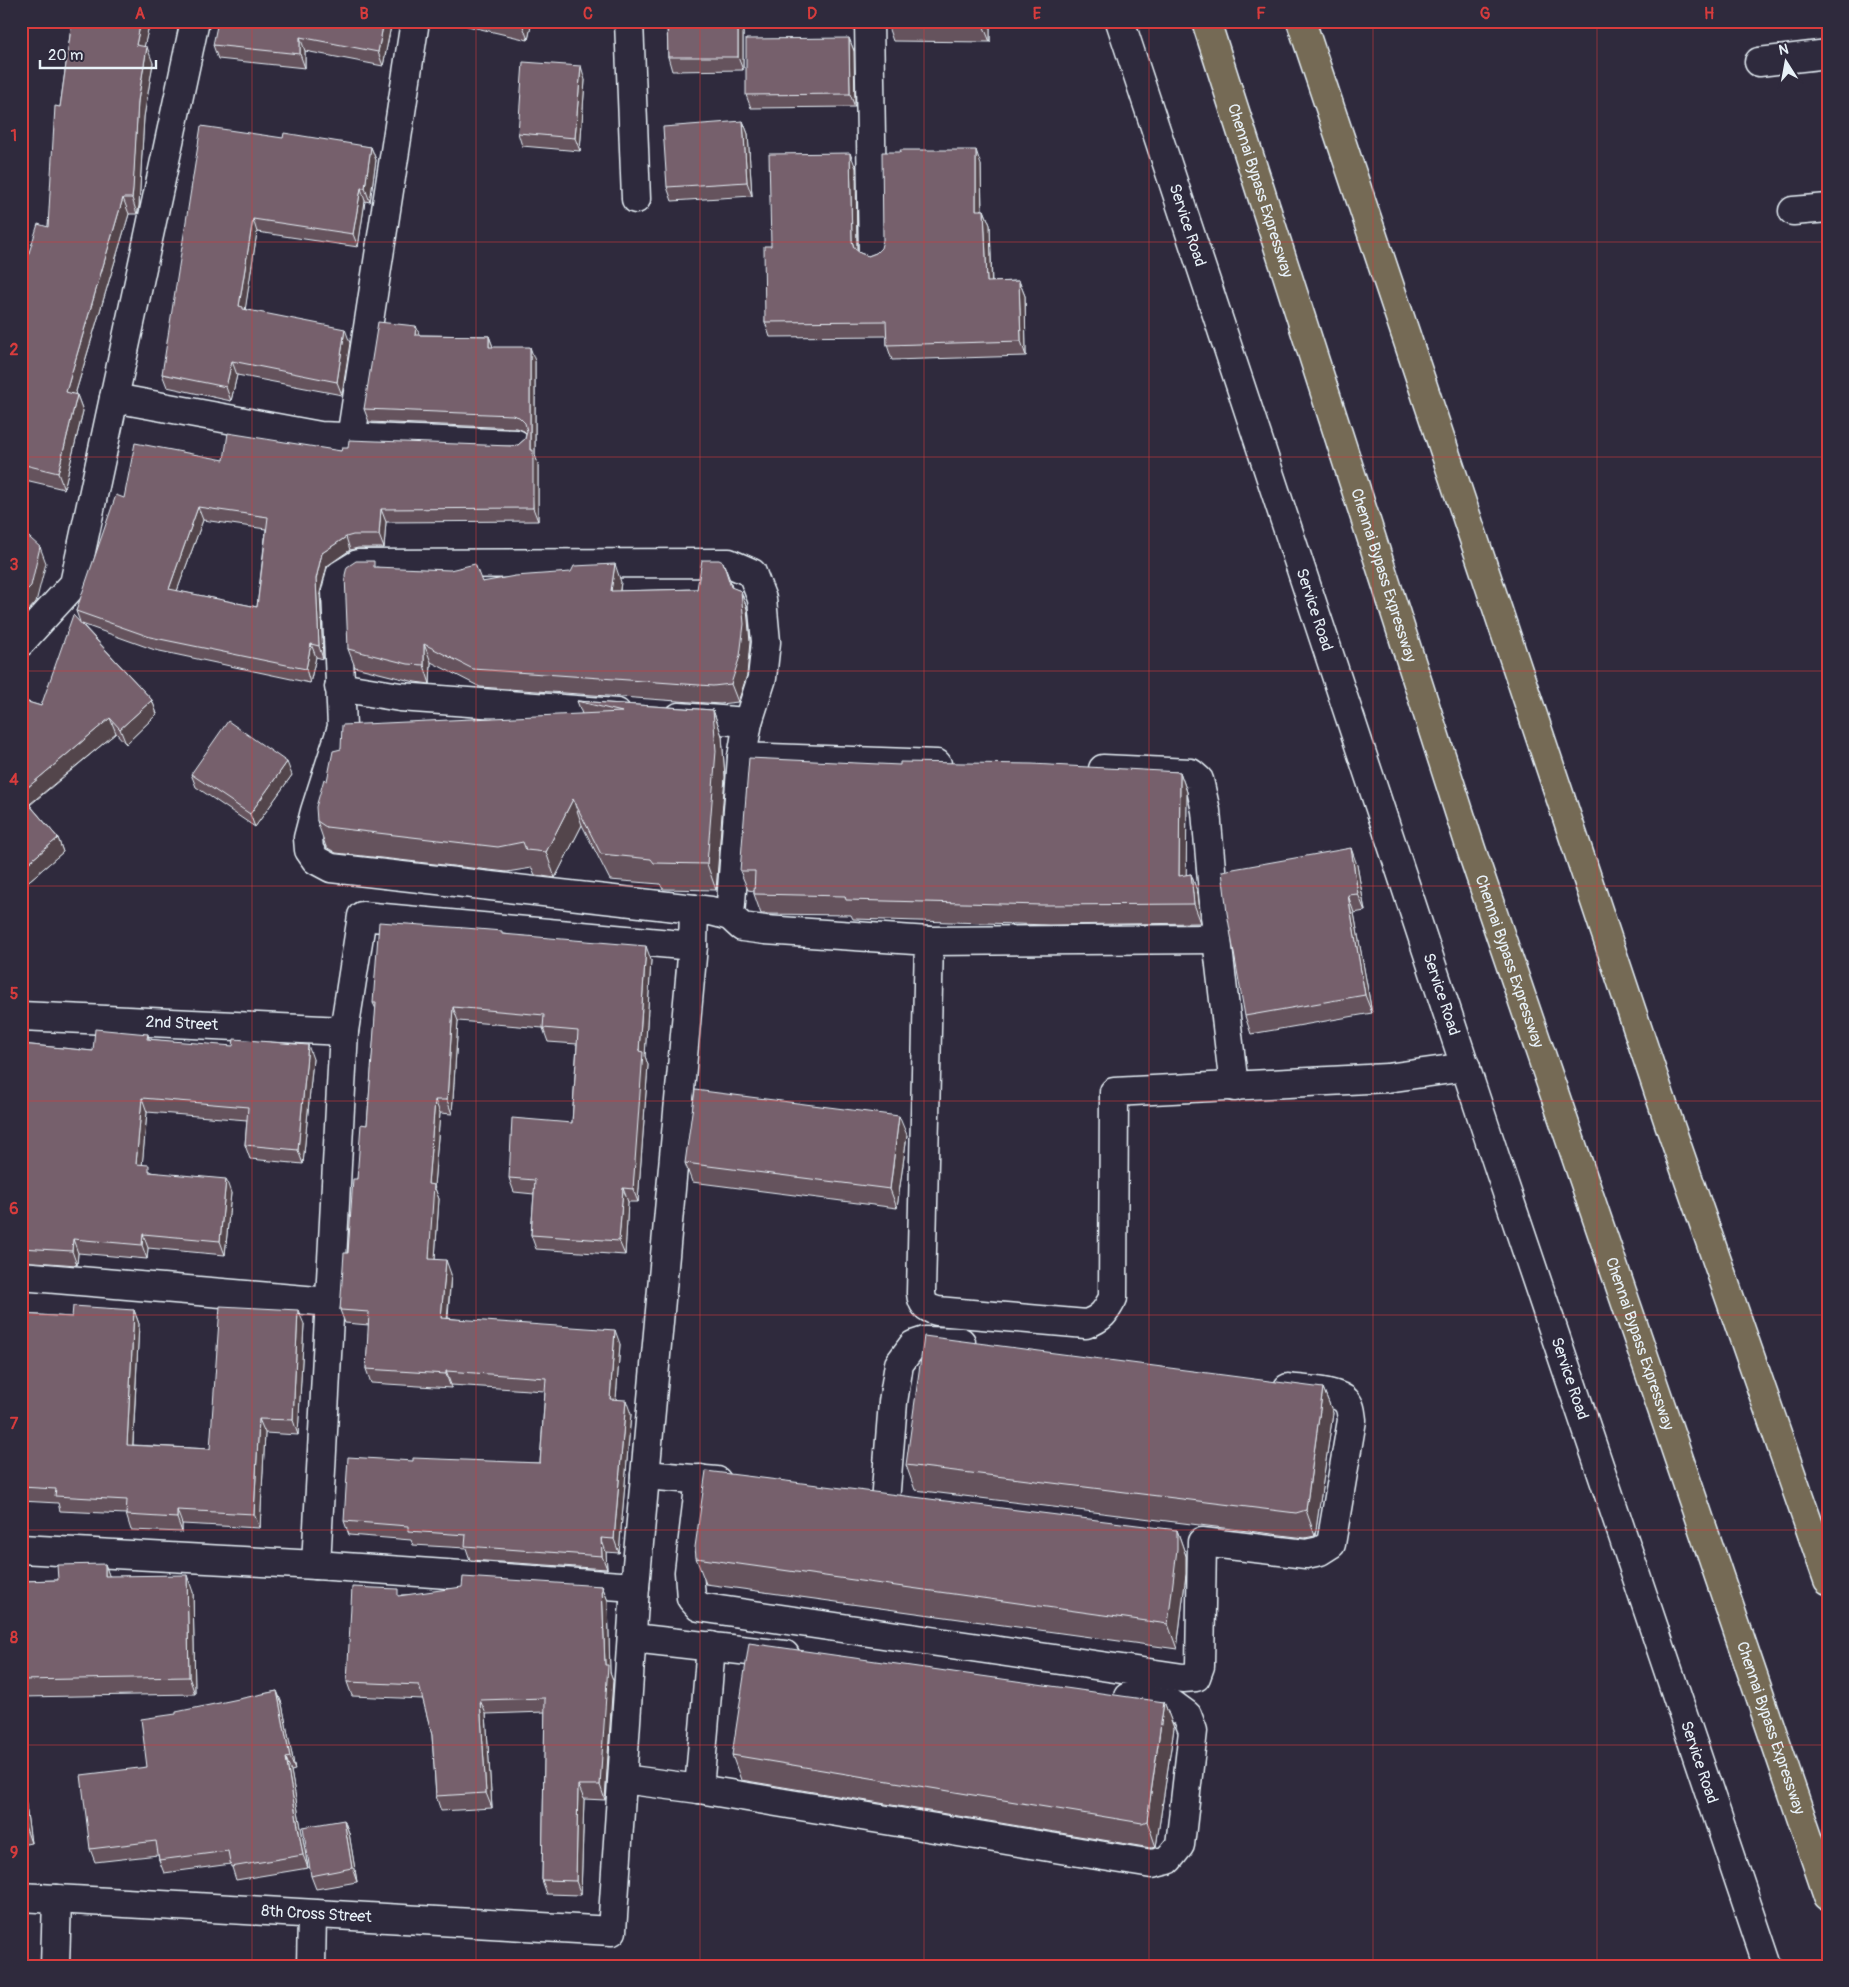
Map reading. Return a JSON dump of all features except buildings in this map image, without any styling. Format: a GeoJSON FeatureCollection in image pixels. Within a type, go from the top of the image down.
{"type":"FeatureCollection","features":[{"type":"Feature","properties":{"kind":"highway","name":"Chennai Bypass Expressway"},"geometry":{"type":"LineString","coordinates":[[1206,21],[1477,868],[1828,1896]]}},
{"type":"Feature","properties":{"kind":"highway"},"geometry":{"type":"LineString","coordinates":[[1301,21],[1671,1129],[1828,1580]]}},
{"type":"Feature","properties":{"kind":"street"},"geometry":{"type":"LineString","coordinates":[[21,642],[74,584],[195,21]]}},
{"type":"Feature","properties":{"kind":"street"},"geometry":{"type":"LineString","coordinates":[[351,438],[416,21]]}},
{"type":"Feature","properties":{"kind":"street"},"geometry":{"type":"LineString","coordinates":[[629,21],[636,199]]}},
{"type":"Feature","properties":{"kind":"street"},"geometry":{"type":"LineString","coordinates":[[869,21],[873,256]]}},
{"type":"Feature","properties":{"kind":"street","name":"Service Road"},"geometry":{"type":"LineString","coordinates":[[1120,21],[1466,1067],[1768,1966]]}},
{"type":"Feature","properties":{"kind":"street"},"geometry":{"type":"LineString","coordinates":[[1759,62],[1828,54]]}},
{"type":"Feature","properties":{"kind":"street"},"geometry":{"type":"LineString","coordinates":[[1793,211],[1828,208]]}},
{"type":"Feature","properties":{"kind":"street"},"geometry":{"type":"LineString","coordinates":[[114,398],[320,436],[516,444]]}},
{"type":"Feature","properties":{"kind":"street"},"geometry":{"type":"LineString","coordinates":[[730,916],[742,757],[748,722],[762,678],[766,642],[762,599],[752,572],[729,563],[358,564],[340,575],[336,592],[342,727],[315,810],[308,838],[309,850],[316,860],[332,868],[712,911],[730,916],[742,927],[765,930],[929,941],[1217,938]]}},
{"type":"Feature","properties":{"kind":"street"},"geometry":{"type":"LineString","coordinates":[[340,687],[400,697],[748,722]]}},
{"type":"Feature","properties":{"kind":"street"},"geometry":{"type":"LineString","coordinates":[[742,757],[961,765]]}},
{"type":"Feature","properties":{"kind":"street"},"geometry":{"type":"LineString","coordinates":[[1080,768],[1191,774],[1197,776],[1201,783],[1206,811],[1217,938],[1234,1087]]}},
{"type":"Feature","properties":{"kind":"street"},"geometry":{"type":"LineString","coordinates":[[694,909],[693,946],[645,1475],[623,1779],[699,1789],[1129,1861],[1152,1864],[1168,1860],[1180,1845],[1193,1731],[1187,1715],[1172,1704],[1104,1694]]}},
{"type":"Feature","properties":{"kind":"street"},"geometry":{"type":"LineString","coordinates":[[316,1565],[344,1031],[362,916],[693,946]]}},
{"type":"Feature","properties":{"kind":"street"},"geometry":{"type":"LineString","coordinates":[[929,941],[921,1293],[922,1302],[928,1308],[938,1311],[1086,1324],[1099,1319],[1113,1298],[1114,1092],[1387,1078],[1466,1067]]}},
{"type":"Feature","properties":{"kind":"street","name":"2nd Street"},"geometry":{"type":"LineString","coordinates":[[21,1016],[344,1031]]}},
{"type":"Feature","properties":{"kind":"street"},"geometry":{"type":"LineString","coordinates":[[21,1276],[329,1302]]}},
{"type":"Feature","properties":{"kind":"street"},"geometry":{"type":"LineString","coordinates":[[856,1498],[895,1503],[893,1402],[899,1364],[913,1345],[925,1341],[952,1341],[982,1345]]}},
{"type":"Feature","properties":{"kind":"street"},"geometry":{"type":"LineString","coordinates":[[700,1479],[689,1572],[690,1598],[699,1607],[1183,1678],[1196,1677],[1200,1666],[1192,1541],[1306,1554],[1320,1551],[1330,1544],[1352,1420],[1350,1408],[1346,1399],[1334,1394],[1265,1385]]}},
{"type":"Feature","properties":{"kind":"street"},"geometry":{"type":"LineString","coordinates":[[645,1475],[739,1484]]}},
{"type":"Feature","properties":{"kind":"street"},"geometry":{"type":"LineString","coordinates":[[21,1549],[316,1565],[636,1587]]}},
{"type":"Feature","properties":{"kind":"street"},"geometry":{"type":"LineString","coordinates":[[632,1638],[809,1658]]}},
{"type":"Feature","properties":{"kind":"street"},"geometry":{"type":"LineString","coordinates":[[699,1789],[711,1646]]}},
{"type":"Feature","properties":{"kind":"street","name":"8th Cross Street"},"geometry":{"type":"LineString","coordinates":[[21,1897],[612,1931],[623,1779]]}},
{"type":"Feature","properties":{"kind":"street"},"geometry":{"type":"LineString","coordinates":[[55,1966],[57,1899]]}},
{"type":"Feature","properties":{"kind":"street"},"geometry":{"type":"LineString","coordinates":[[310,1966],[312,1915]]}}]}
